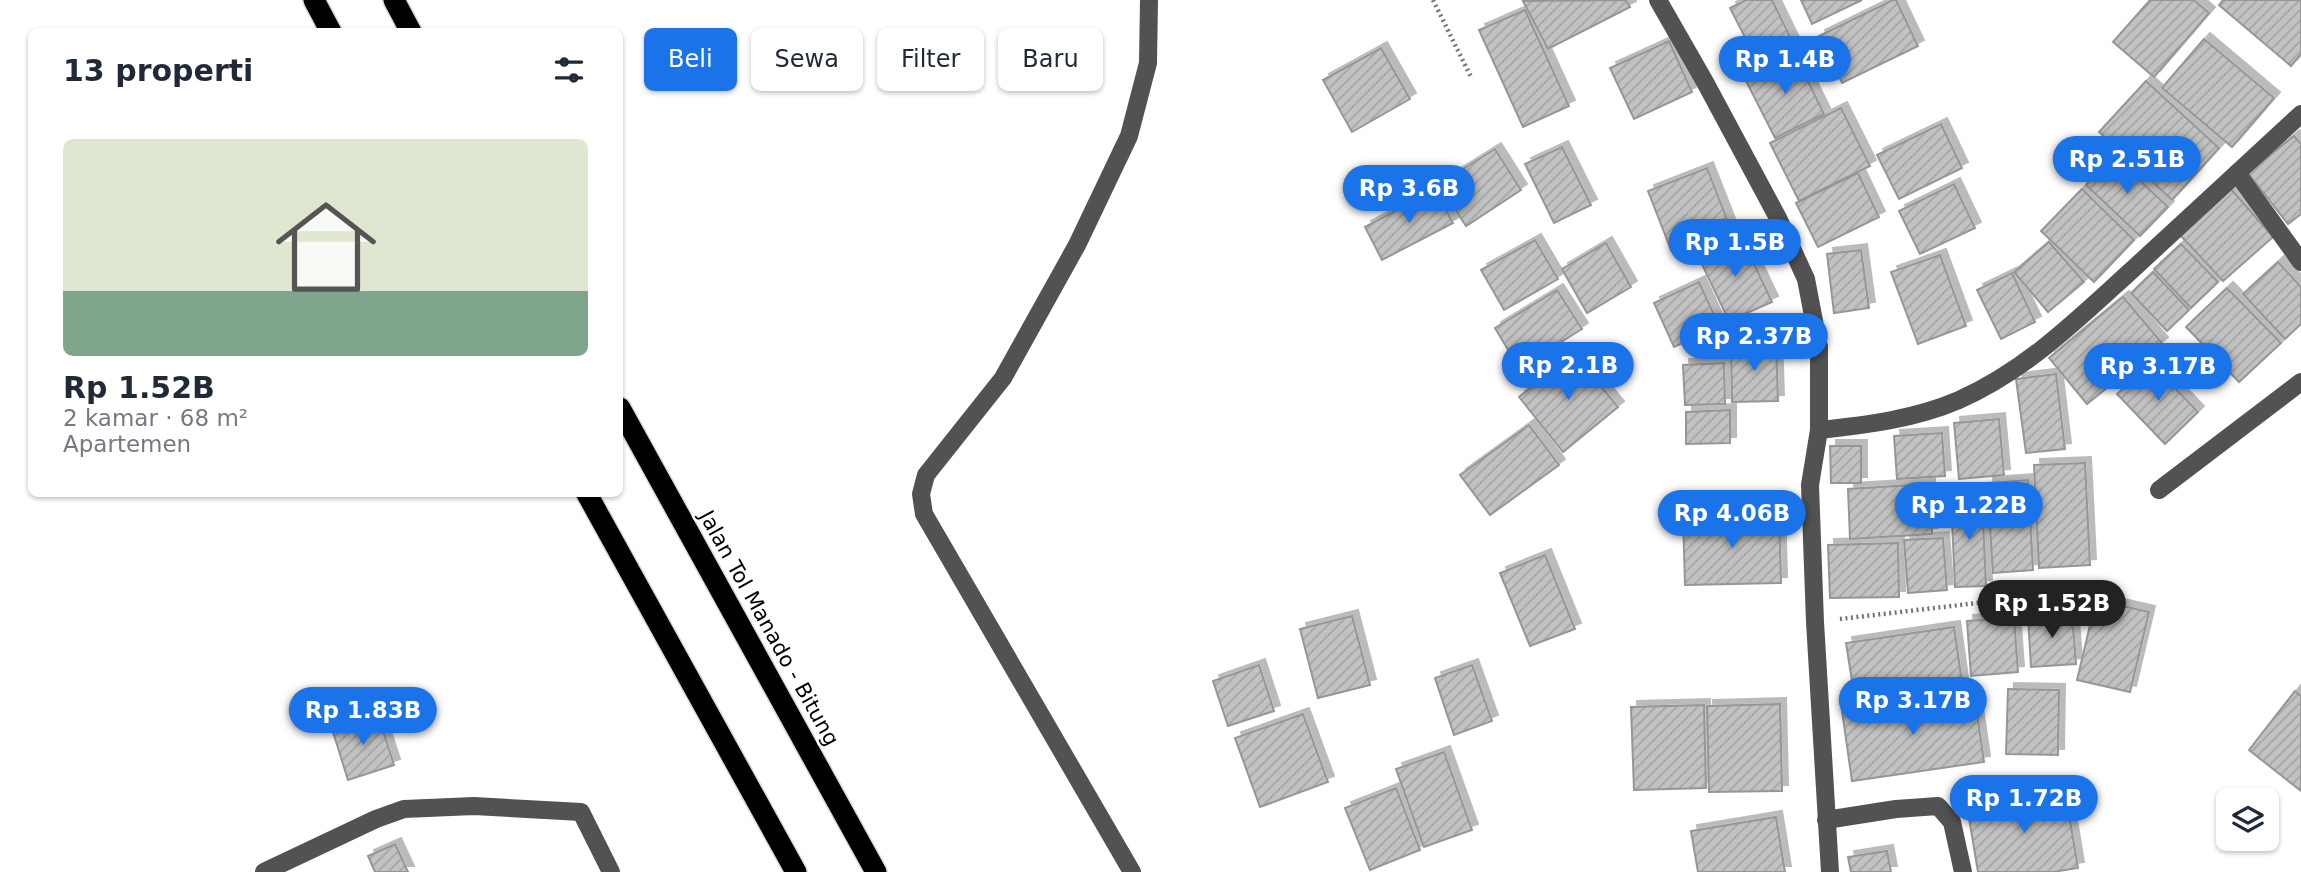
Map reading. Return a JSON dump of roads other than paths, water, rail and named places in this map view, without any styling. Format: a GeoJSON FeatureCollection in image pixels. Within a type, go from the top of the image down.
{"type":"FeatureCollection","features":[{"type":"Feature","properties":{"kind":"highway"},"geometry":{"type":"LineString","coordinates":[[314,0],[329,28]]}},
{"type":"Feature","properties":{"kind":"highway"},"geometry":{"type":"LineString","coordinates":[[394,0],[409,28]]}},
{"type":"Feature","properties":{"kind":"highway","name":"Jalan Tol Manado - Bitung"},"geometry":{"type":"LineString","coordinates":[[623,413],[876,872]]}},
{"type":"Feature","properties":{"kind":"highway"},"geometry":{"type":"LineString","coordinates":[[589,497],[796,872]]}},
{"type":"Feature","properties":{"kind":"street"},"geometry":{"type":"LineString","coordinates":[[1132,872],[924,514],[921,494],[926,475],[1003,378],[1077,245],[1129,136],[1148,63],[1149,0]]}},
{"type":"Feature","properties":{"kind":"street"},"geometry":{"type":"LineString","coordinates":[[1658,0],[1772,207],[1806,279],[1819,347],[1819,430],[1811,485],[1815,622],[1830,872]]}},
{"type":"Feature","properties":{"kind":"street"},"geometry":{"type":"LineString","coordinates":[[1819,430],[1880,423],[1923,414],[1960,400],[2007,375],[2053,341],[2301,114]]}},
{"type":"Feature","properties":{"kind":"street"},"geometry":{"type":"LineString","coordinates":[[2237,173],[2301,262]]}},
{"type":"Feature","properties":{"kind":"street"},"geometry":{"type":"LineString","coordinates":[[2160,490],[2301,382]]}},
{"type":"Feature","properties":{"kind":"street"},"geometry":{"type":"LineString","coordinates":[[264,872],[376,819],[404,809],[474,806],[581,812],[611,872]]}},
{"type":"Feature","properties":{"kind":"street"},"geometry":{"type":"LineString","coordinates":[[1826,820],[1896,809],[1938,806],[1952,822],[1963,872]]}}]}
